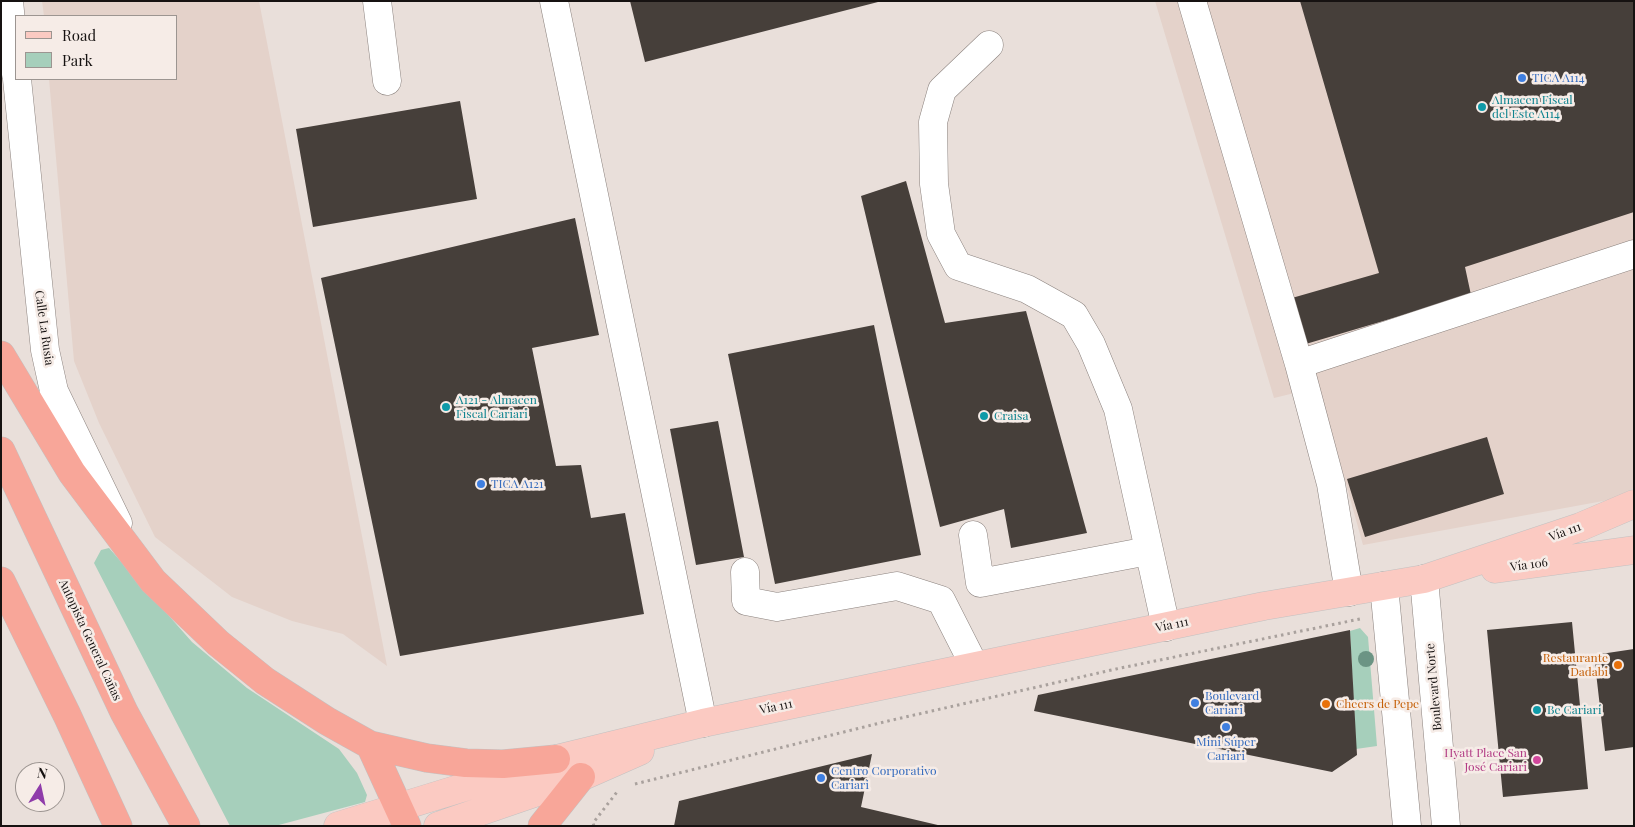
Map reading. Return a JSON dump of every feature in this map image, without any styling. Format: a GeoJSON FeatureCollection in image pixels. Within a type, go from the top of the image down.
{"type":"FeatureCollection","features":[{"type":"Feature","properties":{"kind":"highway"},"geometry":{"type":"LineString","coordinates":[[1,355],[72,473],[153,581],[218,643],[265,681],[327,720],[370,744],[427,758],[466,763],[503,764],[556,759]]}},
{"type":"Feature","properties":{"kind":"highway","name":"Autopista General Cañas"},"geometry":{"type":"LineString","coordinates":[[1,451],[124,712],[186,826]]}},
{"type":"Feature","properties":{"kind":"highway"},"geometry":{"type":"LineString","coordinates":[[1,581],[67,715],[118,826]]}},
{"type":"Feature","properties":{"kind":"highway"},"geometry":{"type":"LineString","coordinates":[[370,744],[403,816]]}},
{"type":"Feature","properties":{"kind":"highway"},"geometry":{"type":"LineString","coordinates":[[542,826],[582,777]]}},
{"type":"Feature","properties":{"kind":"main road","name":"Vía 111"},"geometry":{"type":"LineString","coordinates":[[338,826],[403,816],[556,759],[703,723],[974,665],[1424,579],[1564,533],[1634,504]]}},
{"type":"Feature","properties":{"kind":"main road","name":"Vía 106"},"geometry":{"type":"LineString","coordinates":[[1424,579],[1634,550]]}},
{"type":"Feature","properties":{"kind":"main road","name":"Vía 111"},"geometry":{"type":"LineString","coordinates":[[438,826],[582,777],[703,723]]}},
{"type":"Feature","properties":{"kind":"street"},"geometry":{"type":"LineString","coordinates":[[9,1],[15,64]]}},
{"type":"Feature","properties":{"kind":"street"},"geometry":{"type":"LineString","coordinates":[[377,1],[387,81]]}},
{"type":"Feature","properties":{"kind":"street"},"geometry":{"type":"LineString","coordinates":[[554,1],[703,723]]}},
{"type":"Feature","properties":{"kind":"street"},"geometry":{"type":"LineString","coordinates":[[1192,1],[1299,364],[1331,484],[1349,592]]}},
{"type":"Feature","properties":{"kind":"street"},"geometry":{"type":"LineString","coordinates":[[990,45],[942,90],[934,122],[934,184],[941,234],[958,266],[1027,289],[1074,315],[1091,344],[1118,409],[1166,627]]}},
{"type":"Feature","properties":{"kind":"street","name":"Calle La Rusia"},"geometry":{"type":"LineString","coordinates":[[17,80],[45,350],[54,390],[135,558]]}},
{"type":"Feature","properties":{"kind":"street"},"geometry":{"type":"LineString","coordinates":[[1299,364],[1634,254]]}},
{"type":"Feature","properties":{"kind":"street"},"geometry":{"type":"LineString","coordinates":[[973,535],[980,583],[1148,551]]}},
{"type":"Feature","properties":{"kind":"street"},"geometry":{"type":"LineString","coordinates":[[745,572],[746,601],[777,607],[897,586],[941,600],[974,665]]}},
{"type":"Feature","properties":{"kind":"street","name":"Boulevard Norte"},"geometry":{"type":"LineString","coordinates":[[1424,579],[1446,826]]}},
{"type":"Feature","properties":{"kind":"street"},"geometry":{"type":"LineString","coordinates":[[1384,586],[1407,826]]}},
{"type":"Feature","properties":{"kind":"path"},"geometry":{"type":"LineString","coordinates":[[629,785],[888,721],[1107,671],[1387,613]]}},
{"type":"Feature","properties":{"kind":"path"},"geometry":{"type":"LineString","coordinates":[[594,826],[593,823],[620,788]]}},
{"type":"Feature","properties":{"kind":"shaded area"},"geometry":{"type":"Polygon","coordinates":[[[42,1],[259,1],[387,666],[343,634],[292,621],[232,597],[155,537],[99,423],[74,361],[49,80],[178,80],[178,15],[44,15],[42,1]]]}},
{"type":"Feature","properties":{"kind":"shaded area"},"geometry":{"type":"Polygon","coordinates":[[[1155,1],[1634,1],[1634,488],[1614,499],[1363,545],[1319,387],[1274,398],[1155,1]]]}},
{"type":"Feature","properties":{"kind":"green space"},"geometry":{"type":"Polygon","coordinates":[[[109,548],[192,642],[247,688],[339,749],[357,773],[367,795],[365,802],[275,826],[230,826],[94,563],[101,550],[109,548]]]}},
{"type":"Feature","properties":{"kind":"green space"},"geometry":{"type":"Polygon","coordinates":[[[1360,628],[1368,637],[1377,746],[1356,749],[1350,631],[1360,628]]]}},
{"type":"Feature","properties":{"kind":"building"},"geometry":{"type":"Polygon","coordinates":[[[630,1],[878,1],[878,2],[645,62],[630,1]]]}},
{"type":"Feature","properties":{"kind":"building","name":"Almacen Fiscal del Este A114"},"geometry":{"type":"Polygon","coordinates":[[[1300,1],[1634,1],[1634,212],[1465,267],[1471,295],[1299,346],[1285,300],[1379,273],[1300,1]]]}},
{"type":"Feature","properties":{"kind":"building"},"geometry":{"type":"Polygon","coordinates":[[[460,101],[477,199],[313,227],[296,129],[460,101]]]}},
{"type":"Feature","properties":{"kind":"building","name":"Craisa"},"geometry":{"type":"Polygon","coordinates":[[[906,181],[945,323],[1026,311],[1087,533],[1011,548],[1004,509],[940,527],[861,196],[906,181]]]}},
{"type":"Feature","properties":{"kind":"building","name":"A121 - Almacen Fiscal Cariari"},"geometry":{"type":"Polygon","coordinates":[[[575,218],[599,335],[532,348],[556,466],[581,465],[591,518],[625,513],[644,614],[400,656],[321,278],[575,218]]]}},
{"type":"Feature","properties":{"kind":"building"},"geometry":{"type":"Polygon","coordinates":[[[874,325],[921,555],[775,584],[728,354],[874,325]]]}},
{"type":"Feature","properties":{"kind":"building"},"geometry":{"type":"Polygon","coordinates":[[[718,421],[744,557],[696,565],[670,429],[718,421]]]}},
{"type":"Feature","properties":{"kind":"building"},"geometry":{"type":"Polygon","coordinates":[[[1487,437],[1504,494],[1365,537],[1347,479],[1487,437]]]}},
{"type":"Feature","properties":{"kind":"building","name":"Be Cariari"},"geometry":{"type":"Polygon","coordinates":[[[1572,622],[1588,789],[1503,797],[1487,630],[1572,622]]]}},
{"type":"Feature","properties":{"kind":"building","name":"Boulevard Cariari"},"geometry":{"type":"Polygon","coordinates":[[[1350,630],[1357,755],[1332,772],[1034,711],[1038,695],[1350,630]]]}},
{"type":"Feature","properties":{"kind":"building","name":"Be Cariari"},"geometry":{"type":"Polygon","coordinates":[[[1634,649],[1634,747],[1605,751],[1594,655],[1634,649]]]}},
{"type":"Feature","properties":{"kind":"building","name":"Centro Corporativo Cariari"},"geometry":{"type":"Polygon","coordinates":[[[872,754],[861,807],[942,826],[674,826],[679,801],[872,754]]]}},
{"type":"Feature","properties":{"kind":"place","name":"TICA A114"},"geometry":{"type":"Point","coordinates":[1522,78]}},
{"type":"Feature","properties":{"kind":"place","name":"Almacen Fiscal del Este A114"},"geometry":{"type":"Point","coordinates":[1482,107]}},
{"type":"Feature","properties":{"kind":"place","name":"A121 - Almacen Fiscal Cariari"},"geometry":{"type":"Point","coordinates":[446,407]}},
{"type":"Feature","properties":{"kind":"place","name":"Craisa"},"geometry":{"type":"Point","coordinates":[984,416]}},
{"type":"Feature","properties":{"kind":"place","name":"TICA A121"},"geometry":{"type":"Point","coordinates":[481,484]}},
{"type":"Feature","properties":{"kind":"place","name":"Restaurante Dadabi"},"geometry":{"type":"Point","coordinates":[1618,665]}},
{"type":"Feature","properties":{"kind":"place","name":"Boulevard Cariari"},"geometry":{"type":"Point","coordinates":[1195,703]}},
{"type":"Feature","properties":{"kind":"place","name":"Cheers de Pepe"},"geometry":{"type":"Point","coordinates":[1326,704]}},
{"type":"Feature","properties":{"kind":"place","name":"Be Cariari"},"geometry":{"type":"Point","coordinates":[1537,710]}},
{"type":"Feature","properties":{"kind":"place","name":"Mini Súper Cariari"},"geometry":{"type":"Point","coordinates":[1226,727]}},
{"type":"Feature","properties":{"kind":"place","name":"Hyatt Place San José Cariari"},"geometry":{"type":"Point","coordinates":[1537,760]}},
{"type":"Feature","properties":{"kind":"place","name":"Centro Corporativo Cariari"},"geometry":{"type":"Point","coordinates":[821,778]}}]}
